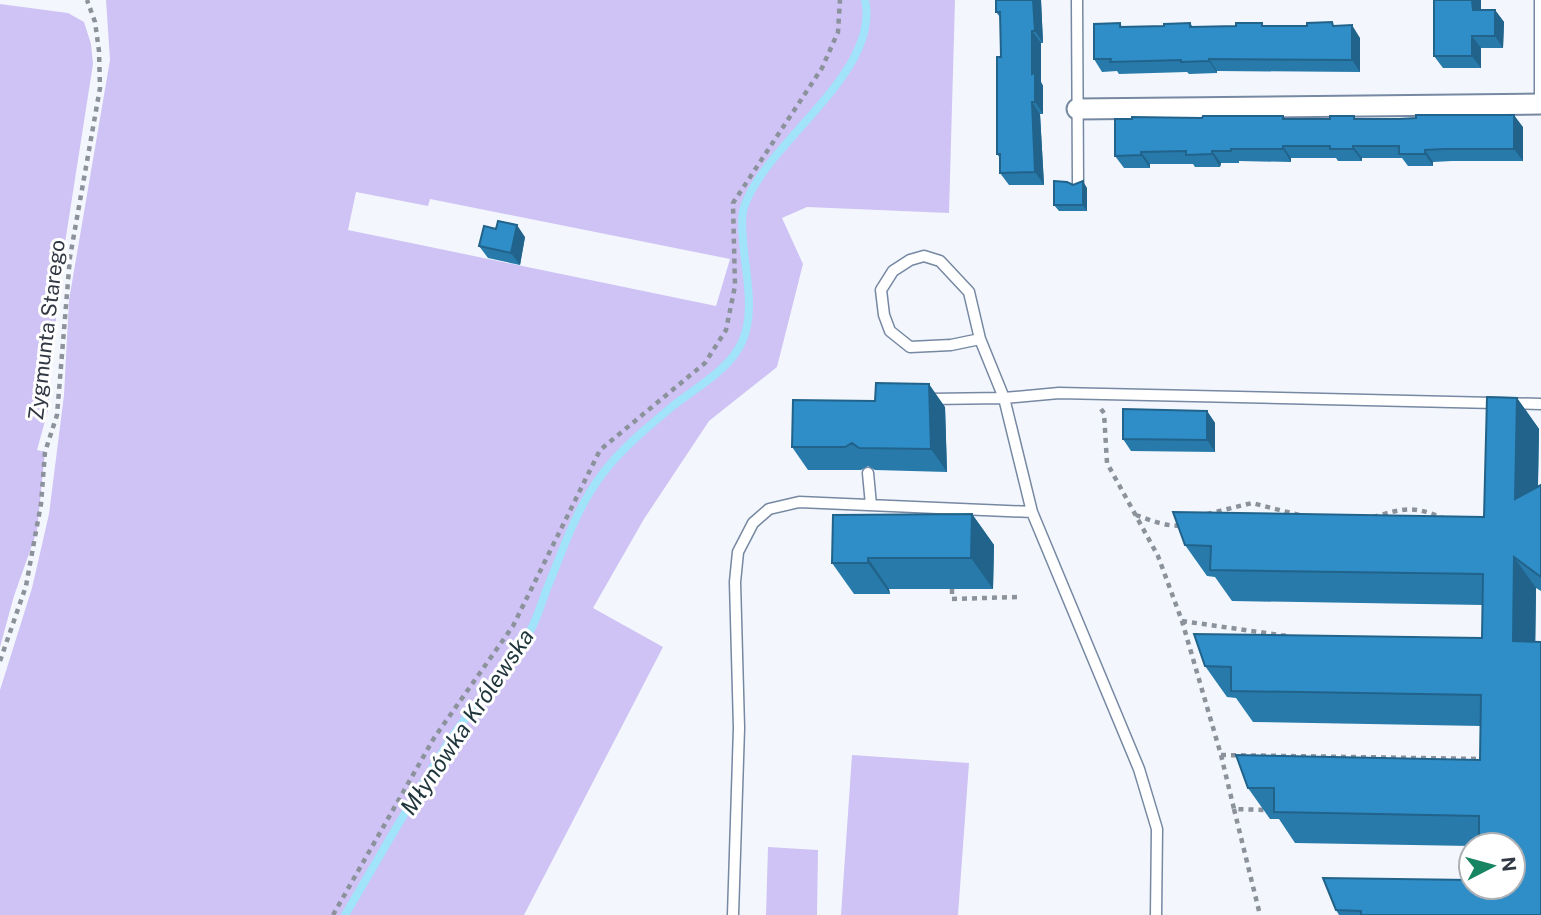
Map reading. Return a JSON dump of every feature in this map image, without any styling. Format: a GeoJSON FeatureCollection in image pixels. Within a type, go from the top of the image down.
{"type":"FeatureCollection","features":[{"type":"Feature","properties":{"kind":"street"},"geometry":{"type":"LineString","coordinates":[[1077,109],[1540,104]]}},
{"type":"Feature","properties":{"kind":"lane"},"geometry":{"type":"LineString","coordinates":[[1077,0],[1078,184]]}},
{"type":"Feature","properties":{"kind":"lane"},"geometry":{"type":"LineString","coordinates":[[1540,0],[1540,104]]}},
{"type":"Feature","properties":{"kind":"lane"},"geometry":{"type":"LineString","coordinates":[[980,339],[951,345],[910,347],[890,331],[884,315],[881,290],[893,271],[910,260],[924,256],[940,261],[969,292],[980,339],[1004,398],[1032,512],[1139,769],[1157,829],[1156,915]]}},
{"type":"Feature","properties":{"kind":"lane"},"geometry":{"type":"LineString","coordinates":[[914,399],[1004,398],[1059,393],[1541,404]]}},
{"type":"Feature","properties":{"kind":"lane"},"geometry":{"type":"LineString","coordinates":[[868,473],[871,505]]}},
{"type":"Feature","properties":{"kind":"lane"},"geometry":{"type":"LineString","coordinates":[[733,915],[739,727],[735,582],[738,552],[753,523],[769,509],[799,502],[1032,512]]}},
{"type":"Feature","properties":{"kind":"path","name":"Zygmunta Starego"},"geometry":{"type":"LineString","coordinates":[[0,661],[26,586],[41,505],[45,452],[57,415],[70,257],[100,88],[99,51],[95,22],[88,0]]}},
{"type":"Feature","properties":{"kind":"path"},"geometry":{"type":"LineString","coordinates":[[333,915],[434,738],[513,626],[600,450],[705,363],[726,330],[735,286],[733,203],[822,68],[838,32],[840,0]]}},
{"type":"Feature","properties":{"kind":"path"},"geometry":{"type":"LineString","coordinates":[[1094,403],[1101,407],[1104,413],[1107,463],[1157,556],[1182,621],[1221,755],[1260,915]]}},
{"type":"Feature","properties":{"kind":"path"},"geometry":{"type":"LineString","coordinates":[[1205,514],[1252,503],[1314,519]]}},
{"type":"Feature","properties":{"kind":"path"},"geometry":{"type":"LineString","coordinates":[[1365,519],[1402,509],[1420,508],[1456,523]]}},
{"type":"Feature","properties":{"kind":"path"},"geometry":{"type":"LineString","coordinates":[[1136,515],[1180,527],[1192,521]]}},
{"type":"Feature","properties":{"kind":"path"},"geometry":{"type":"LineString","coordinates":[[952,589],[952,599],[1017,597]]}},
{"type":"Feature","properties":{"kind":"path"},"geometry":{"type":"LineString","coordinates":[[1182,621],[1288,636]]}},
{"type":"Feature","properties":{"kind":"path"},"geometry":{"type":"LineString","coordinates":[[1221,755],[1489,759]]}},
{"type":"Feature","properties":{"kind":"path"},"geometry":{"type":"LineString","coordinates":[[1234,809],[1266,810]]}},
{"type":"Feature","properties":{"kind":"shaded area"},"geometry":{"type":"Polygon","coordinates":[[[106,0],[955,0],[949,213],[807,207],[782,218],[803,264],[777,367],[709,421],[644,519],[593,608],[663,647],[524,915],[0,915],[0,690],[32,588],[49,514],[64,395],[69,300],[110,60],[106,0]],[[356,192],[348,230],[716,306],[730,259],[430,199],[428,206],[356,192]]]}},
{"type":"Feature","properties":{"kind":"shaded area"},"geometry":{"type":"Polygon","coordinates":[[[0,4],[68,13],[84,22],[91,44],[93,64],[60,275],[48,410],[37,450],[45,452],[37,531],[14,596],[0,647],[0,4]]]}},
{"type":"Feature","properties":{"kind":"shaded area"},"geometry":{"type":"Polygon","coordinates":[[[852,755],[969,763],[958,915],[841,915],[852,755]]]}},
{"type":"Feature","properties":{"kind":"shaded area"},"geometry":{"type":"Polygon","coordinates":[[[768,847],[818,850],[817,915],[766,915],[768,847]]]}},
{"type":"Feature","properties":{"kind":"building"},"geometry":{"type":"Polygon","coordinates":[[[996,0],[1033,0],[1035,31],[1032,31],[1032,74],[1035,73],[1035,102],[1032,102],[1035,172],[1000,173],[1000,154],[997,154],[997,57],[1001,57],[1000,12],[996,12],[996,0]]]}},
{"type":"Feature","properties":{"kind":"building"},"geometry":{"type":"Polygon","coordinates":[[[1434,0],[1472,0],[1473,10],[1495,10],[1495,36],[1472,36],[1472,56],[1434,56],[1434,0]]]}},
{"type":"Feature","properties":{"kind":"building"},"geometry":{"type":"Polygon","coordinates":[[[1332,22],[1333,26],[1352,25],[1352,60],[1209,59],[1181,62],[1110,62],[1111,59],[1094,59],[1094,24],[1120,23],[1120,27],[1190,23],[1190,27],[1236,26],[1236,23],[1307,26],[1307,23],[1332,22]]]}},
{"type":"Feature","properties":{"kind":"building"},"geometry":{"type":"Polygon","coordinates":[[[1416,115],[1514,115],[1514,149],[1444,149],[1425,150],[1425,154],[1399,154],[1399,146],[1330,149],[1330,146],[1283,146],[1283,149],[1212,151],[1212,154],[1186,155],[1186,151],[1141,152],[1141,155],[1115,156],[1115,119],[1283,116],[1283,119],[1330,119],[1330,116],[1354,116],[1354,119],[1399,119],[1416,118],[1416,115]]]}},
{"type":"Feature","properties":{"kind":"building"},"geometry":{"type":"Polygon","coordinates":[[[1054,181],[1073,185],[1083,181],[1083,205],[1054,205],[1054,181]]]}},
{"type":"Feature","properties":{"kind":"building"},"geometry":{"type":"Polygon","coordinates":[[[498,221],[517,225],[511,253],[479,246],[484,226],[496,229],[498,221]]]}},
{"type":"Feature","properties":{"kind":"building"},"geometry":{"type":"Polygon","coordinates":[[[876,383],[929,384],[931,449],[859,448],[852,443],[845,447],[792,447],[793,400],[875,401],[876,383]]]}},
{"type":"Feature","properties":{"kind":"building"},"geometry":{"type":"Polygon","coordinates":[[[1487,397],[1517,398],[1515,499],[1541,485],[1541,577],[1514,557],[1513,641],[1541,642],[1541,915],[1361,915],[1361,911],[1336,910],[1323,878],[1457,880],[1457,901],[1527,901],[1527,831],[1479,831],[1479,816],[1274,812],[1274,788],[1248,788],[1236,755],[1480,760],[1481,695],[1231,691],[1231,667],[1205,666],[1194,634],[1482,638],[1483,574],[1210,570],[1211,546],[1185,545],[1173,512],[1484,517],[1487,397]]]}},
{"type":"Feature","properties":{"kind":"building"},"geometry":{"type":"Polygon","coordinates":[[[1123,409],[1207,411],[1207,440],[1123,439],[1123,409]]]}},
{"type":"Feature","properties":{"kind":"building"},"geometry":{"type":"Polygon","coordinates":[[[972,514],[971,558],[868,558],[868,563],[832,563],[833,515],[972,514]]]}},
{"type":"Feature","properties":{"kind":"waterway","name":"Młynówka Królewska"},"geometry":{"type":"LineString","coordinates":[[345,915],[452,737],[530,631],[571,530],[593,486],[627,446],[721,369],[742,342],[749,305],[742,228],[744,207],[756,182],[840,80],[856,54],[865,27],[865,0]]}}]}
